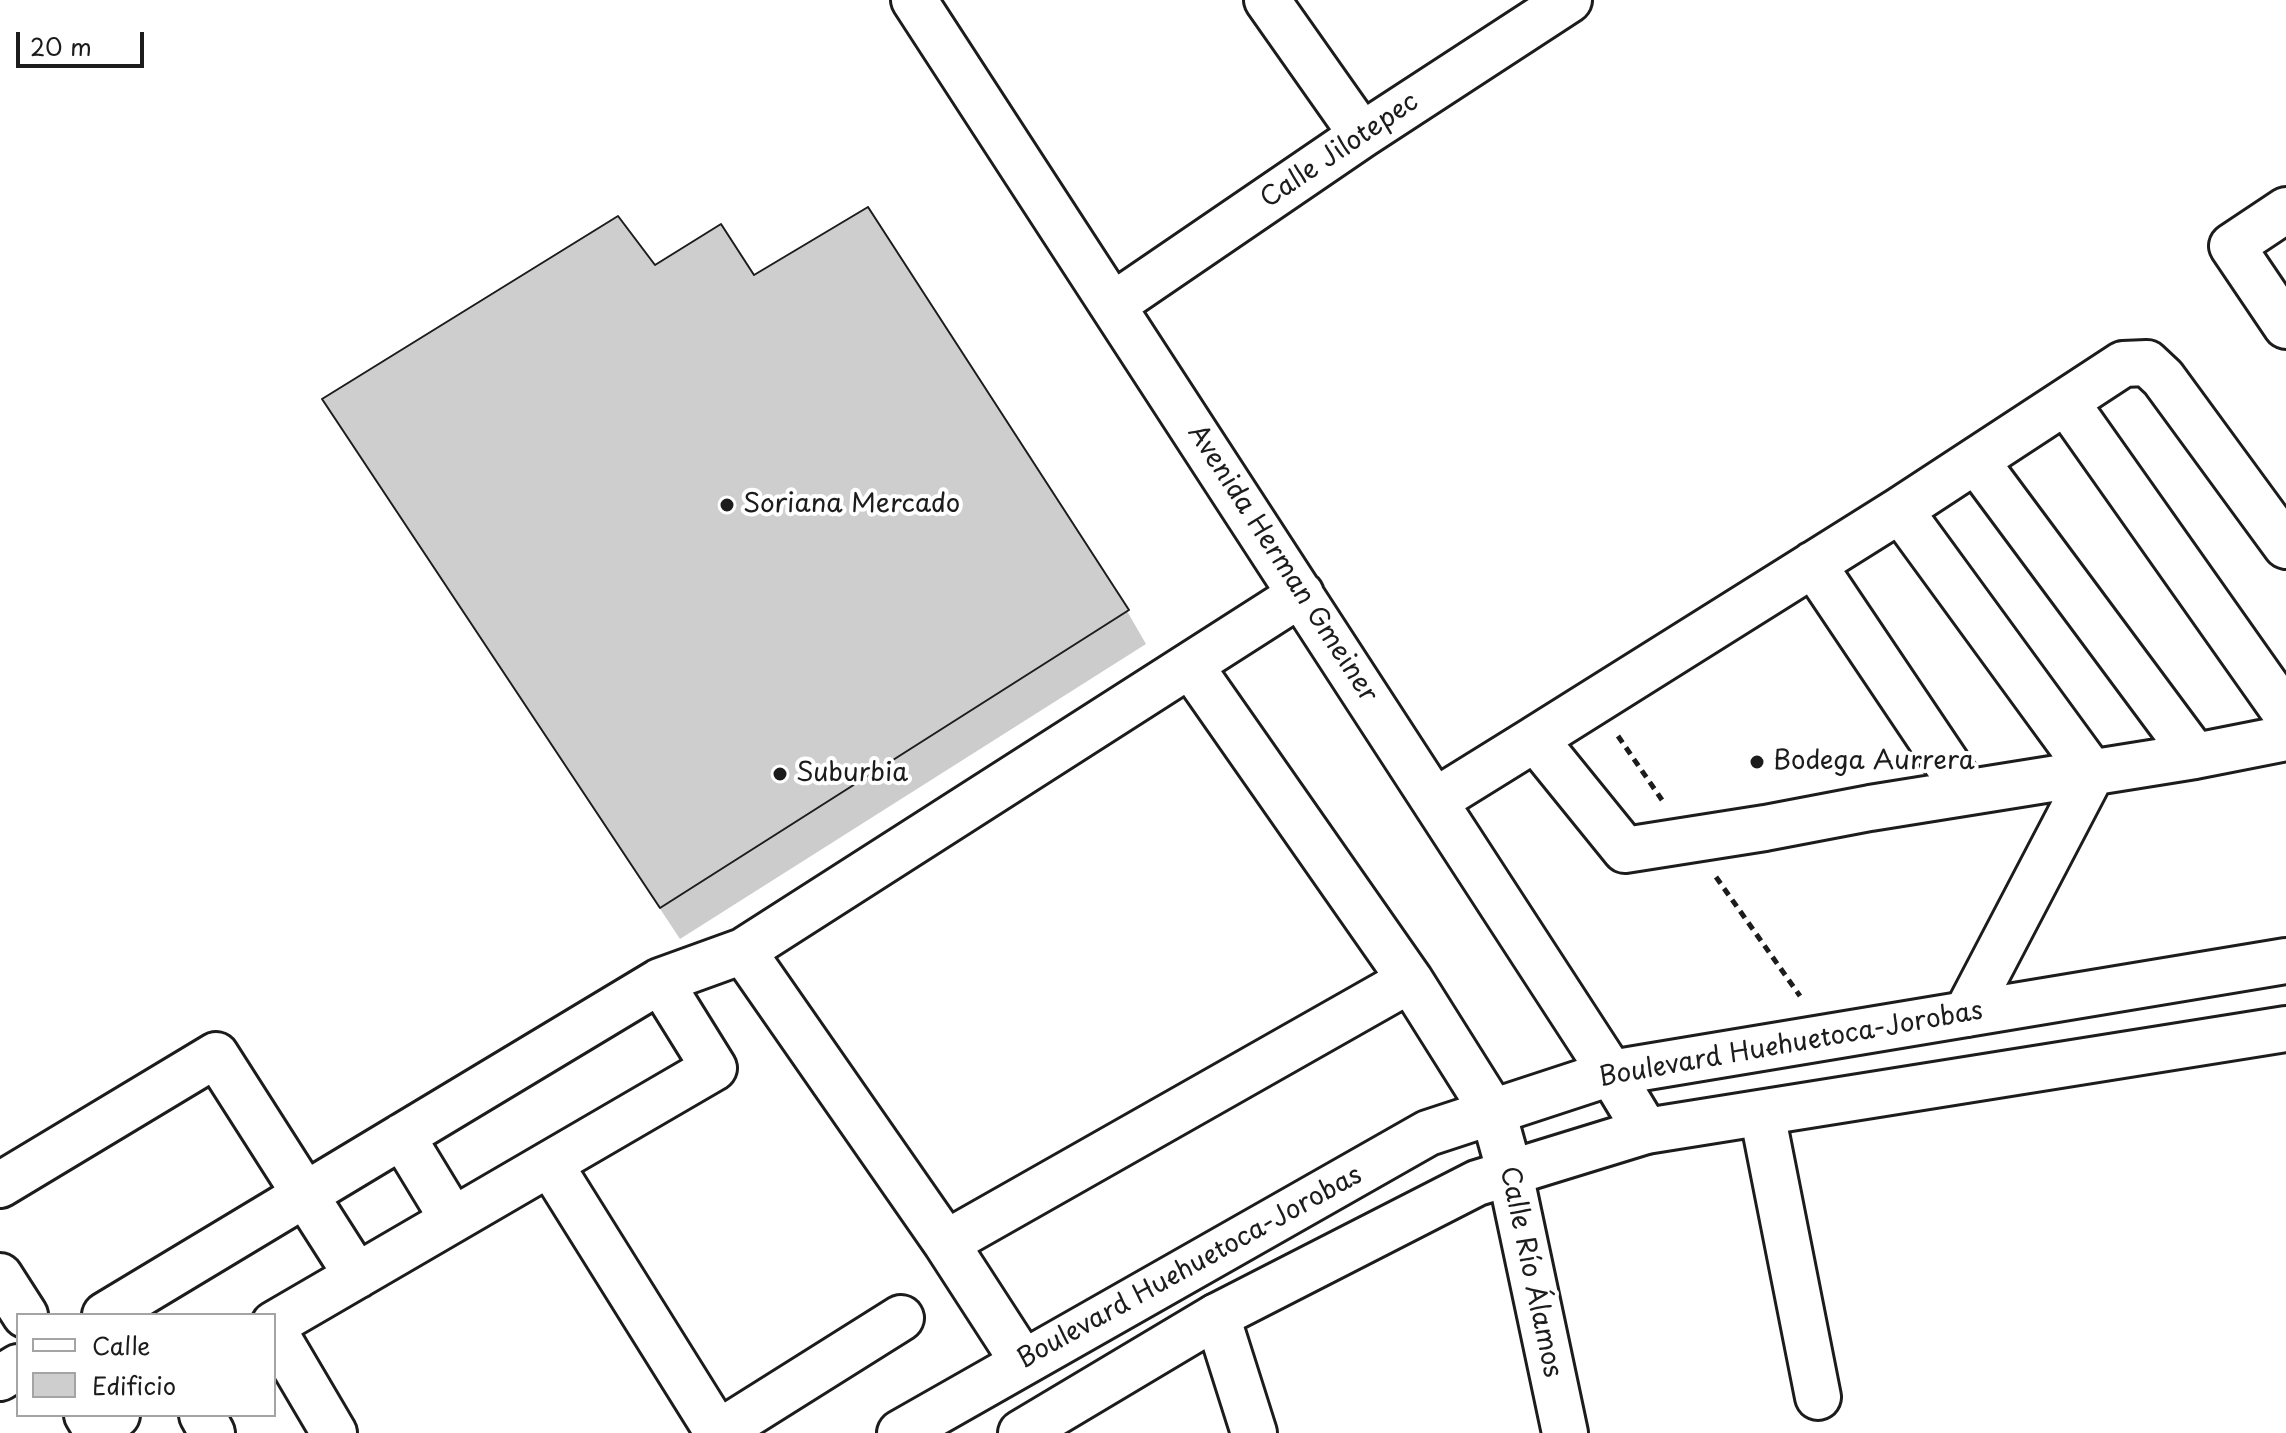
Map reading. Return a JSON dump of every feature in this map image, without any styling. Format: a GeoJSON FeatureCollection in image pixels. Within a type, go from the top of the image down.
{"type":"FeatureCollection","features":[{"type":"Feature","properties":{"kind":"main road","name":"Avenida Herman Gmeiner"},"geometry":{"type":"LineString","coordinates":[[914,0],[1646,1131]]}},
{"type":"Feature","properties":{"kind":"main road"},"geometry":{"type":"LineString","coordinates":[[1267,0],[1362,135]]}},
{"type":"Feature","properties":{"kind":"main road","name":"Calle Jilotepec"},"geometry":{"type":"LineString","coordinates":[[1113,305],[1362,135],[1569,0]]}},
{"type":"Feature","properties":{"kind":"main road"},"geometry":{"type":"LineString","coordinates":[[2286,210],[2232,246],[2286,326]]}},
{"type":"Feature","properties":{"kind":"main road"},"geometry":{"type":"LineString","coordinates":[[1435,801],[1900,510],[2123,364],[2147,363],[2163,378],[2286,546]]}},
{"type":"Feature","properties":{"kind":"main road"},"geometry":{"type":"LineString","coordinates":[[2066,402],[2286,714]]}},
{"type":"Feature","properties":{"kind":"main road"},"geometry":{"type":"LineString","coordinates":[[1976,461],[2195,756]]}},
{"type":"Feature","properties":{"kind":"main road"},"geometry":{"type":"LineString","coordinates":[[1900,510],[2092,773]]}},
{"type":"Feature","properties":{"kind":"main road"},"geometry":{"type":"LineString","coordinates":[[1813,564],[1966,792]]}},
{"type":"Feature","properties":{"kind":"main road"},"geometry":{"type":"LineString","coordinates":[[108,1313],[660,981],[743,951],[1301,594]]}},
{"type":"Feature","properties":{"kind":"main road","name":"Calle Río Álamos"},"geometry":{"type":"LineString","coordinates":[[1190,665],[1410,980],[1493,1112],[1510,1173],[1565,1433]]}},
{"type":"Feature","properties":{"kind":"main road"},"geometry":{"type":"LineString","coordinates":[[1535,739],[1625,850],[2195,756],[2286,738]]}},
{"type":"Feature","properties":{"kind":"main road"},"geometry":{"type":"LineString","coordinates":[[1966,1014],[2092,773]]}},
{"type":"Feature","properties":{"kind":"main road"},"geometry":{"type":"LineString","coordinates":[[743,951],[946,1243],[1023,1362]]}},
{"type":"Feature","properties":{"kind":"main road","name":"Boulevard Huehuetoca-Jorobas"},"geometry":{"type":"LineString","coordinates":[[900,1433],[1428,1133],[1611,1073],[2286,961]]}},
{"type":"Feature","properties":{"kind":"main road"},"geometry":{"type":"LineString","coordinates":[[946,1243],[1410,980]]}},
{"type":"Feature","properties":{"kind":"main road"},"geometry":{"type":"LineString","coordinates":[[276,1323],[714,1068],[660,981]]}},
{"type":"Feature","properties":{"kind":"main road"},"geometry":{"type":"LineString","coordinates":[[1021,1433],[1217,1316],[1477,1183],[1646,1131],[2286,1029]]}},
{"type":"Feature","properties":{"kind":"main road"},"geometry":{"type":"LineString","coordinates":[[0,1185],[216,1055],[357,1276]]}},
{"type":"Feature","properties":{"kind":"main road"},"geometry":{"type":"LineString","coordinates":[[1762,1113],[1818,1397]]}},
{"type":"Feature","properties":{"kind":"main road"},"geometry":{"type":"LineString","coordinates":[[402,1136],[453,1220]]}},
{"type":"Feature","properties":{"kind":"main road"},"geometry":{"type":"LineString","coordinates":[[550,1164],[718,1433],[901,1318]]}},
{"type":"Feature","properties":{"kind":"main road"},"geometry":{"type":"LineString","coordinates":[[0,1276],[24,1313]]}},
{"type":"Feature","properties":{"kind":"main road"},"geometry":{"type":"LineString","coordinates":[[1217,1316],[1254,1433]]}},
{"type":"Feature","properties":{"kind":"main road"},"geometry":{"type":"LineString","coordinates":[[276,1334],[334,1433]]}},
{"type":"Feature","properties":{"kind":"building","name":"Soriana Mercado"},"geometry":{"type":"Polygon","coordinates":[[[868,207],[1129,610],[660,908],[322,399],[618,216],[655,265],[721,224],[754,275],[868,207]]]}},
{"type":"Feature","properties":{"kind":"place","name":"Soriana Mercado"},"geometry":{"type":"Point","coordinates":[727,505]}},
{"type":"Feature","properties":{"kind":"place","name":"Bodega Aurrera"},"geometry":{"type":"Point","coordinates":[1757,762]}},
{"type":"Feature","properties":{"kind":"place","name":"Suburbia"},"geometry":{"type":"Point","coordinates":[780,774]}}]}
